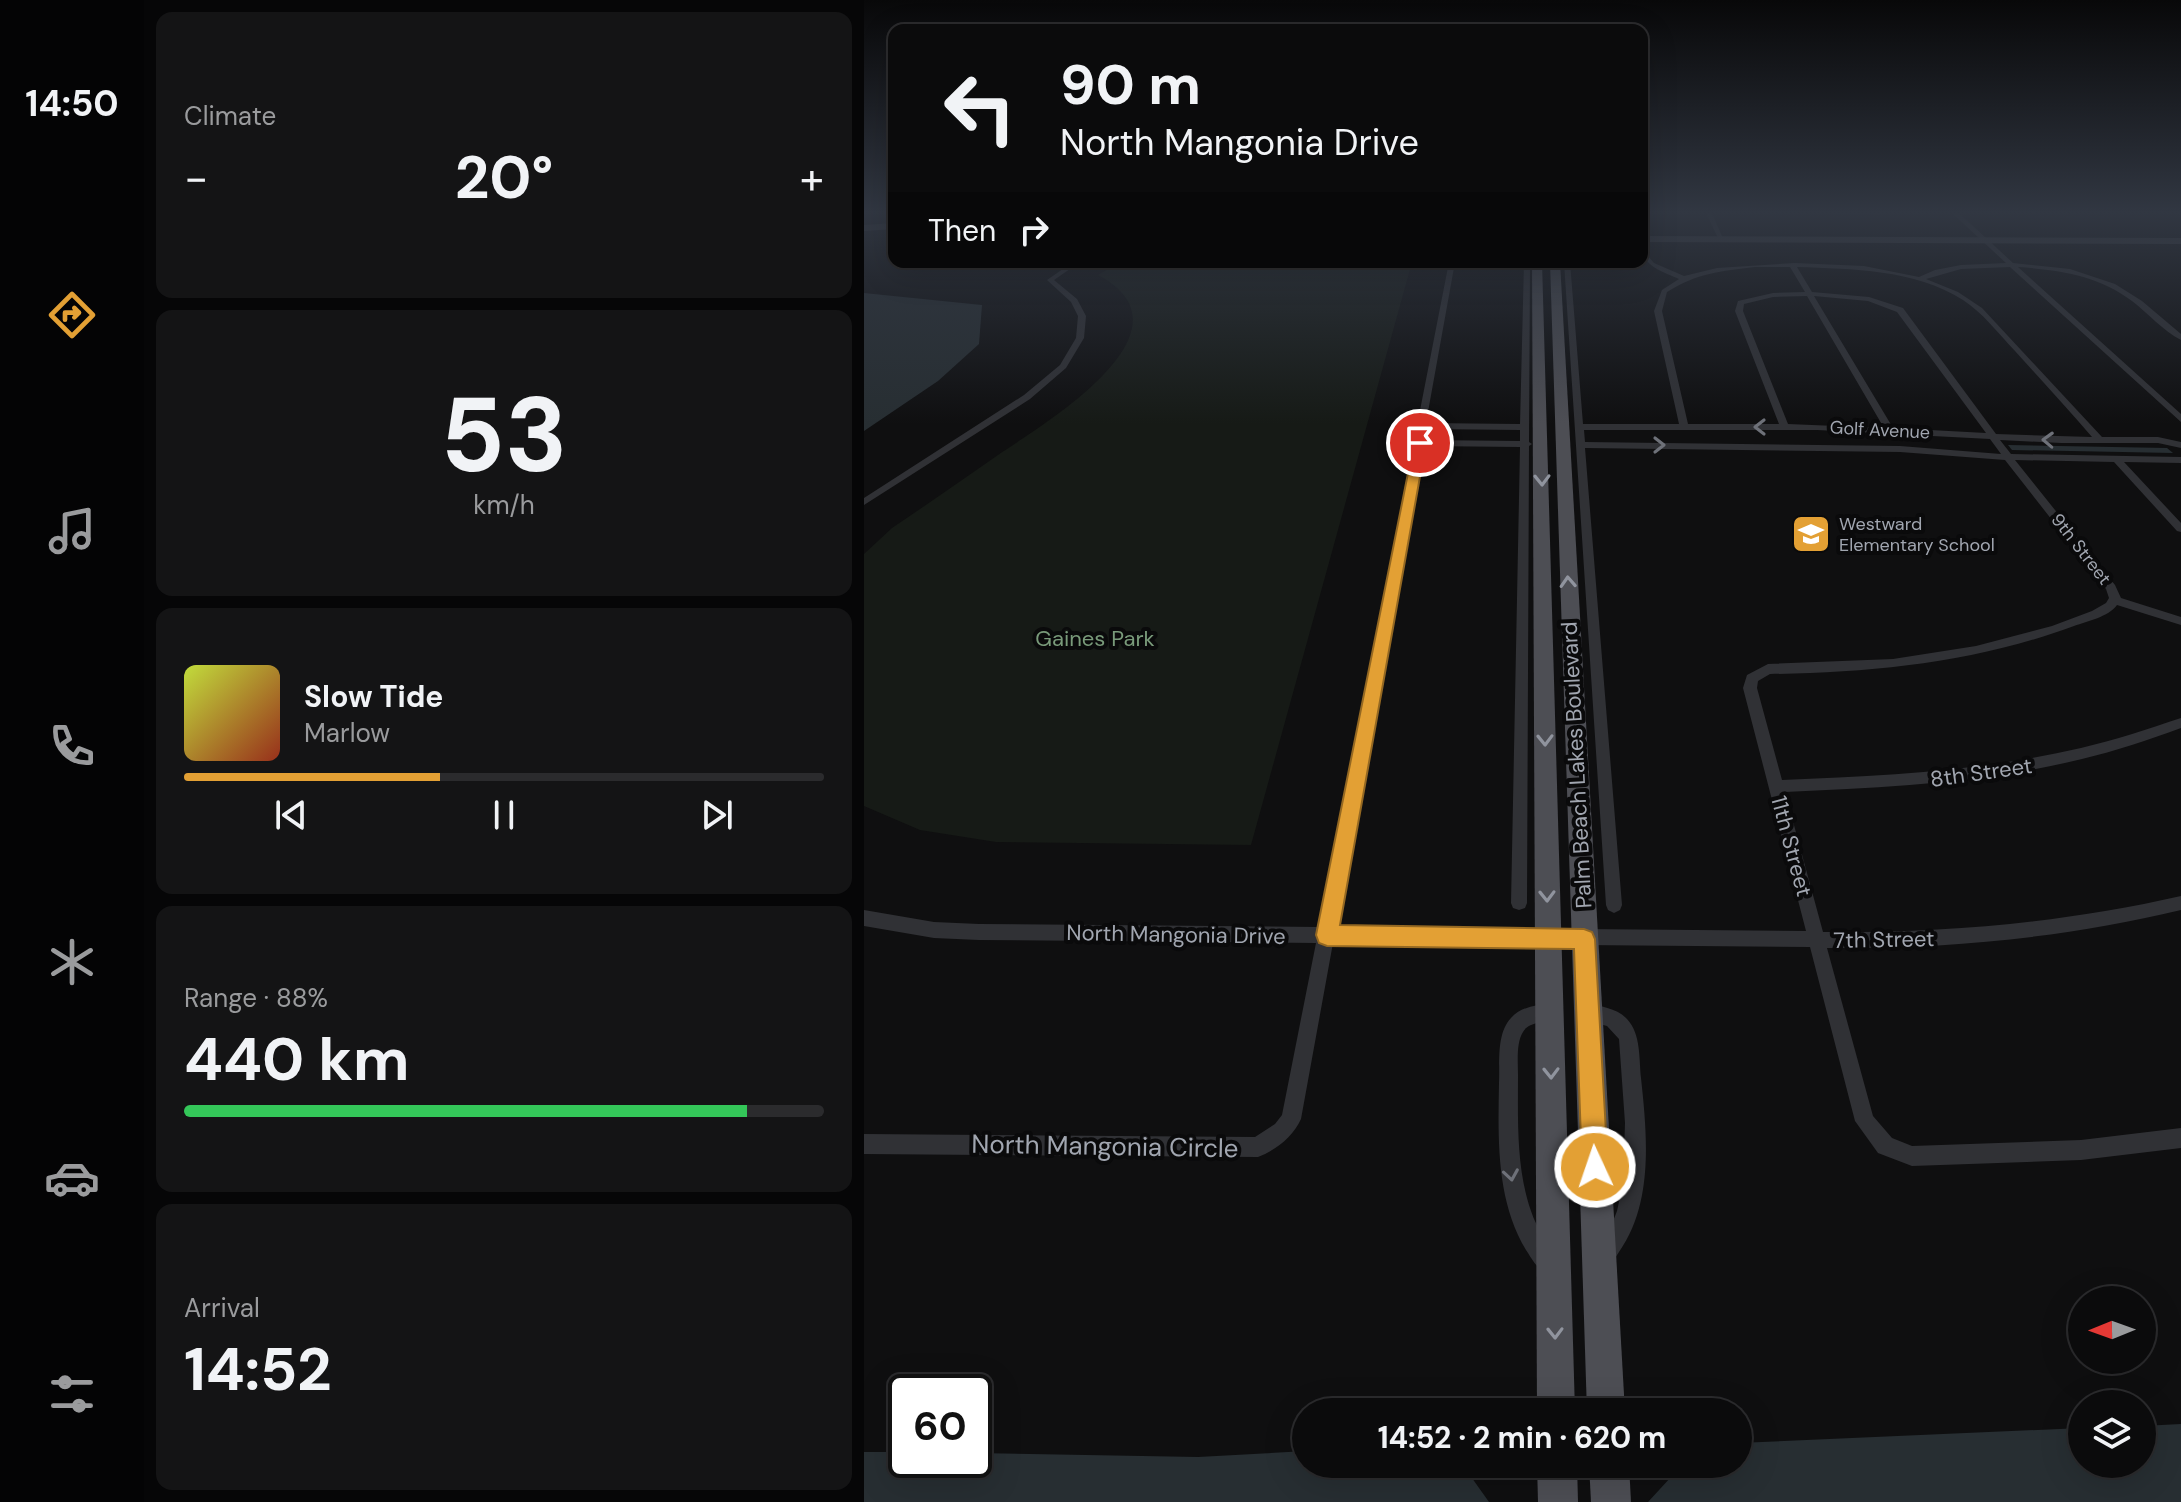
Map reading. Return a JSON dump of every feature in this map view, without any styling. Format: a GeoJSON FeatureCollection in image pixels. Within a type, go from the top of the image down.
{"type":"FeatureCollection","features":[{"type":"Feature","properties":{"kind":"main road","name":"Palm Beach Lakes Boulevard"},"geometry":{"type":"LineString","coordinates":[[1541,283],[1548,318],[1550,380],[1569,613],[1605,1398]]}},
{"type":"Feature","properties":{"kind":"main road","name":"Palm Beach Lakes Boulevard"},"geometry":{"type":"LineString","coordinates":[[1548,318],[1562,298],[1551,283]]}},
{"type":"Feature","properties":{"kind":"main road","name":"Palm Beach Lakes Boulevard"},"geometry":{"type":"LineString","coordinates":[[1550,380],[1543,614],[1556,1398]]}},
{"type":"Feature","properties":{"kind":"main road"},"geometry":{"type":"LineString","coordinates":[[1543,614],[1569,613]]}},
{"type":"Feature","properties":{"kind":"street"},"geometry":{"type":"LineString","coordinates":[[864,502],[1015,405],[1063,366],[1080,338],[1082,316],[1074,301],[1054,283]]}},
{"type":"Feature","properties":{"kind":"street","name":"North Mangonia Circle"},"geometry":{"type":"LineString","coordinates":[[864,1144],[1258,1147],[1282,1131],[1295,1104],[1448,283]]}},
{"type":"Feature","properties":{"kind":"street"},"geometry":{"type":"LineString","coordinates":[[1539,283],[1550,380],[1579,427],[1614,905]]}},
{"type":"Feature","properties":{"kind":"street"},"geometry":{"type":"LineString","coordinates":[[1519,903],[1526,427],[1550,380],[1564,283]]}},
{"type":"Feature","properties":{"kind":"street"},"geometry":{"type":"LineString","coordinates":[[1674,283],[1666,288],[1657,305],[1684,427]]}},
{"type":"Feature","properties":{"kind":"street"},"geometry":{"type":"LineString","coordinates":[[1804,283],[1889,429]]}},
{"type":"Feature","properties":{"kind":"street"},"geometry":{"type":"LineString","coordinates":[[1930,283],[1977,306],[2099,439]]}},
{"type":"Feature","properties":{"kind":"street"},"geometry":{"type":"LineString","coordinates":[[2034,283],[2181,419]]}},
{"type":"Feature","properties":{"kind":"street"},"geometry":{"type":"LineString","coordinates":[[2109,283],[2181,338]]}},
{"type":"Feature","properties":{"kind":"street","name":"9th Street"},"geometry":{"type":"LineString","coordinates":[[1752,678],[1768,669],[1888,664],[1995,647],[2066,626],[2111,606],[2115,600],[2111,588],[2008,457],[1898,308],[1865,297],[1811,295],[1759,296],[1738,307],[1785,427]]}},
{"type":"Feature","properties":{"kind":"street"},"geometry":{"type":"LineString","coordinates":[[1423,426],[1526,427]]}},
{"type":"Feature","properties":{"kind":"street","name":"Golf Avenue"},"geometry":{"type":"LineString","coordinates":[[1579,427],[1889,429],[1994,437],[2158,440],[2181,445]]}},
{"type":"Feature","properties":{"kind":"street"},"geometry":{"type":"LineString","coordinates":[[1420,443],[1527,444]]}},
{"type":"Feature","properties":{"kind":"street","name":"Golf Avenue"},"geometry":{"type":"LineString","coordinates":[[1581,445],[1900,449],[2008,457],[2181,460]]}},
{"type":"Feature","properties":{"kind":"street"},"geometry":{"type":"LineString","coordinates":[[2118,461],[2181,529]]}},
{"type":"Feature","properties":{"kind":"street"},"geometry":{"type":"LineString","coordinates":[[2115,600],[2181,621]]}},
{"type":"Feature","properties":{"kind":"street","name":"11th Street"},"geometry":{"type":"LineString","coordinates":[[1752,678],[1750,688],[1865,1121],[1885,1146],[1912,1156],[1993,1156],[2081,1150],[2181,1138]]}},
{"type":"Feature","properties":{"kind":"street","name":"8th Street"},"geometry":{"type":"LineString","coordinates":[[1775,786],[1907,782],[2013,769],[2108,748],[2181,723]]}},
{"type":"Feature","properties":{"kind":"street"},"geometry":{"type":"LineString","coordinates":[[1521,778],[1546,778]]}},
{"type":"Feature","properties":{"kind":"street"},"geometry":{"type":"LineString","coordinates":[[1577,778],[1605,778]]}},
{"type":"Feature","properties":{"kind":"street","name":"7th Street"},"geometry":{"type":"LineString","coordinates":[[1584,939],[1941,939],[2075,925],[2181,903]]}},
{"type":"Feature","properties":{"kind":"street","name":"North Mangonia Drive"},"geometry":{"type":"LineString","coordinates":[[864,918],[934,930],[979,932],[1584,939]]}},
{"type":"Feature","properties":{"kind":"street"},"geometry":{"type":"LineString","coordinates":[[1550,1012],[1528,1014],[1516,1023],[1511,1036],[1509,1158],[1518,1208],[1536,1247],[1554,1271]]}},
{"type":"Feature","properties":{"kind":"green space","name":"Gaines Park"},"geometry":{"type":"Polygon","coordinates":[[[1108,283],[1406,283],[1251,845],[996,842],[920,830],[864,806],[864,554],[892,528],[1048,422],[1104,374],[1124,348],[1133,322],[1125,297],[1108,283]]]}},
{"type":"Feature","properties":{"kind":"shaded area"},"geometry":{"type":"Polygon","coordinates":[[[864,293],[982,305],[979,344],[938,381],[864,431],[864,293]]]}},
{"type":"Feature","properties":{"kind":"shaded area"},"geometry":{"type":"Polygon","coordinates":[[[2008,445],[2167,448],[2173,453],[2012,450],[2008,445]]]}},
{"type":"Feature","properties":{"kind":"shaded area"},"geometry":{"type":"Polygon","coordinates":[[[2181,1424],[2181,1502],[1648,1502],[1670,1478],[1752,1478],[1752,1442],[2068,1429],[2068,1478],[2156,1478],[2156,1425],[2181,1424]]]}},
{"type":"Feature","properties":{"kind":"shaded area"},"geometry":{"type":"Polygon","coordinates":[[[864,1452],[888,1452],[888,1478],[992,1478],[992,1453],[1198,1457],[1292,1452],[1292,1478],[1472,1478],[1489,1502],[864,1502],[864,1452]]]}},
{"type":"Feature","properties":{"kind":"place","name":"Westward Elementary School"},"geometry":{"type":"Point","coordinates":[1811,534]}},
{"type":"Feature","properties":{"kind":"route"},"geometry":{"type":"LineString","coordinates":[[1420,443],[1327,935],[1584,939],[1595,1167]]}}]}
